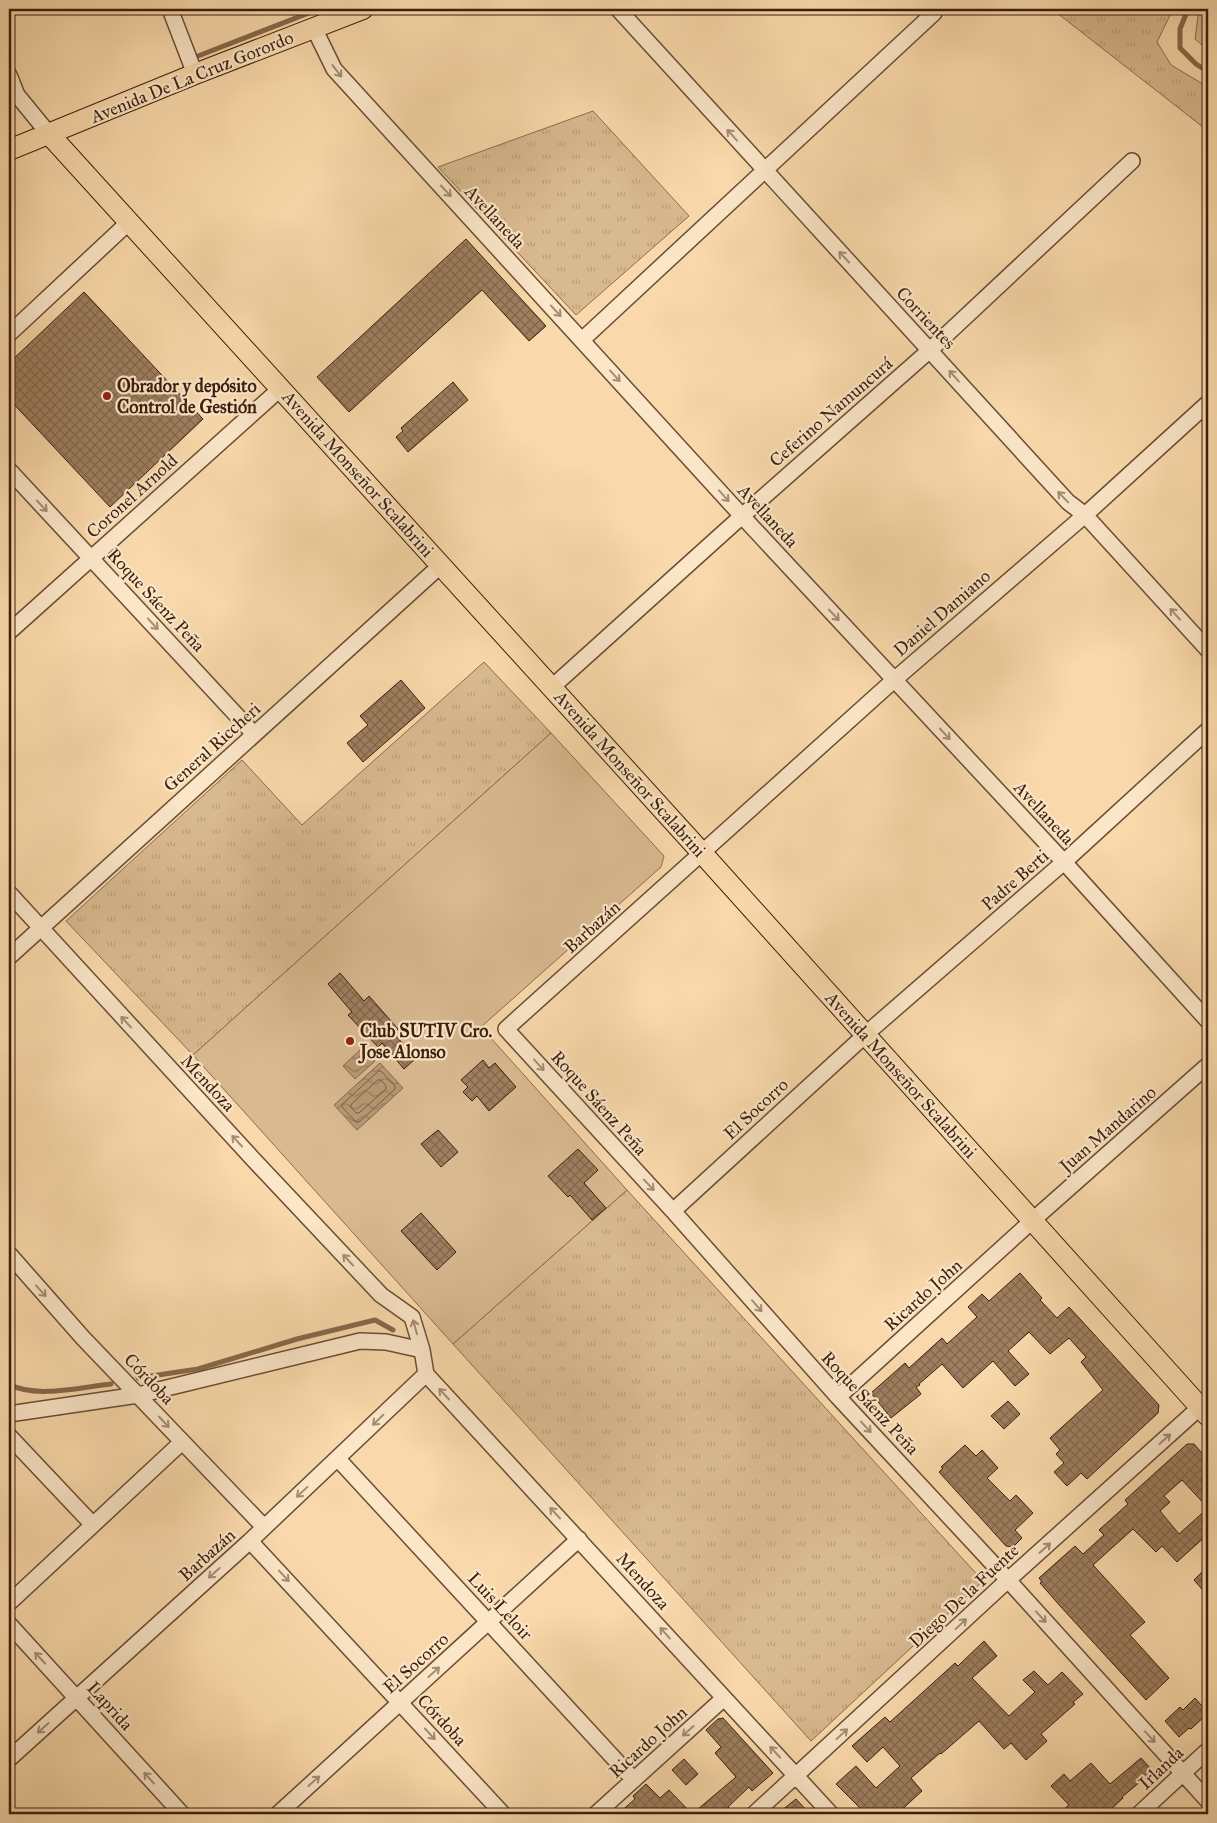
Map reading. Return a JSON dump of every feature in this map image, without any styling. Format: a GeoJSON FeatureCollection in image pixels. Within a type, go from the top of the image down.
{"type":"FeatureCollection","features":[{"type":"Feature","properties":{"kind":"main road","name":"Avenida De La Cruz Gorordo"},"geometry":{"type":"LineString","coordinates":[[9,150],[195,74],[363,9]]}},
{"type":"Feature","properties":{"kind":"main road","name":"Avenida Monseñor Scalabrini"},"geometry":{"type":"LineString","coordinates":[[49,134],[1033,1220],[1206,1408]]}},
{"type":"Feature","properties":{"kind":"street"},"geometry":{"type":"LineString","coordinates":[[170,9],[195,74]]}},
{"type":"Feature","properties":{"kind":"street","name":"Corrientes"},"geometry":{"type":"LineString","coordinates":[[618,9],[1068,502],[1085,515],[1208,650]]}},
{"type":"Feature","properties":{"kind":"street"},"geometry":{"type":"LineString","coordinates":[[582,340],[934,13]]}},
{"type":"Feature","properties":{"kind":"street","name":"Avellaneda"},"geometry":{"type":"LineString","coordinates":[[314,28],[334,69],[742,516],[1064,862],[1208,1021]]}},
{"type":"Feature","properties":{"kind":"street"},"geometry":{"type":"LineString","coordinates":[[9,75],[17,95],[49,134]]}},
{"type":"Feature","properties":{"kind":"street","name":"Ceferino Namuncurá"},"geometry":{"type":"LineString","coordinates":[[551,688],[930,350],[1132,161]]}},
{"type":"Feature","properties":{"kind":"street"},"geometry":{"type":"LineString","coordinates":[[9,334],[129,222]]}},
{"type":"Feature","properties":{"kind":"street","name":"Coronel Arnold"},"geometry":{"type":"LineString","coordinates":[[9,632],[281,388]]}},
{"type":"Feature","properties":{"kind":"street","name":"Daniel Damiano"},"geometry":{"type":"LineString","coordinates":[[702,853],[894,680],[1085,515],[1208,403]]}},
{"type":"Feature","properties":{"kind":"street","name":"Roque Sáenz Peña"},"geometry":{"type":"LineString","coordinates":[[9,470],[254,734]]}},
{"type":"Feature","properties":{"kind":"street","name":"General Riccheri"},"geometry":{"type":"LineString","coordinates":[[9,957],[440,566]]}},
{"type":"Feature","properties":{"kind":"street","name":"Padre Berti"},"geometry":{"type":"LineString","coordinates":[[865,1034],[1064,862],[1208,730]]}},
{"type":"Feature","properties":{"kind":"street","name":"Barbazán"},"geometry":{"type":"LineString","coordinates":[[506,1029],[702,853]]}},
{"type":"Feature","properties":{"kind":"street","name":"Mendoza"},"geometry":{"type":"LineString","coordinates":[[9,894],[381,1295],[412,1317],[422,1350],[426,1374],[831,1814]]}},
{"type":"Feature","properties":{"kind":"street","name":"Roque Sáenz Peña"},"geometry":{"type":"LineString","coordinates":[[506,1029],[673,1211],[838,1397],[1008,1580],[1208,1801]]}},
{"type":"Feature","properties":{"kind":"street","name":"El Socorro"},"geometry":{"type":"LineString","coordinates":[[673,1211],[865,1034]]}},
{"type":"Feature","properties":{"kind":"street","name":"Juan Mandarino"},"geometry":{"type":"LineString","coordinates":[[1033,1220],[1208,1065]]}},
{"type":"Feature","properties":{"kind":"street","name":"Ricardo John"},"geometry":{"type":"LineString","coordinates":[[838,1397],[1033,1220]]}},
{"type":"Feature","properties":{"kind":"street","name":"Córdoba"},"geometry":{"type":"LineString","coordinates":[[9,1254],[83,1338],[264,1527]]}},
{"type":"Feature","properties":{"kind":"street"},"geometry":{"type":"LineString","coordinates":[[9,1414],[138,1395],[360,1341],[386,1342],[422,1350]]}},
{"type":"Feature","properties":{"kind":"street","name":"Barbazán"},"geometry":{"type":"LineString","coordinates":[[9,1759],[250,1541],[426,1374]]}},
{"type":"Feature","properties":{"kind":"street","name":"Diego De la Fuente"},"geometry":{"type":"LineString","coordinates":[[754,1814],[1008,1580],[1206,1408]]}},
{"type":"Feature","properties":{"kind":"street"},"geometry":{"type":"LineString","coordinates":[[9,1436],[92,1525]]}},
{"type":"Feature","properties":{"kind":"street"},"geometry":{"type":"LineString","coordinates":[[9,1603],[182,1442]]}},
{"type":"Feature","properties":{"kind":"street","name":"Luis Leloir"},"geometry":{"type":"LineString","coordinates":[[338,1459],[634,1780]]}},
{"type":"Feature","properties":{"kind":"street","name":"El Socorro"},"geometry":{"type":"LineString","coordinates":[[278,1814],[579,1539]]}},
{"type":"Feature","properties":{"kind":"street","name":"Córdoba"},"geometry":{"type":"LineString","coordinates":[[250,1541],[504,1814]]}},
{"type":"Feature","properties":{"kind":"street","name":"Laprida"},"geometry":{"type":"LineString","coordinates":[[9,1624],[182,1814]]}},
{"type":"Feature","properties":{"kind":"street","name":"Ricardo John"},"geometry":{"type":"LineString","coordinates":[[596,1814],[724,1698]]}},
{"type":"Feature","properties":{"kind":"street","name":"Irlanda"},"geometry":{"type":"LineString","coordinates":[[1139,1814],[1208,1750]]}},
{"type":"Feature","properties":{"kind":"green space"},"geometry":{"type":"Polygon","coordinates":[[[1052,9],[1173,9],[1157,42],[1171,65],[1208,87],[1208,131],[1052,9]]]}},
{"type":"Feature","properties":{"kind":"green space"},"geometry":{"type":"Polygon","coordinates":[[[1199,9],[1208,9],[1208,50],[1195,39],[1199,9]]]}},
{"type":"Feature","properties":{"kind":"green space"},"geometry":{"type":"Polygon","coordinates":[[[593,111],[689,216],[576,315],[438,167],[593,111]]]}},
{"type":"Feature","properties":{"kind":"green space"},"geometry":{"type":"Polygon","coordinates":[[[484,662],[551,733],[193,1055],[66,921],[242,760],[302,825],[484,662]]]}},
{"type":"Feature","properties":{"kind":"green space","name":"Club SUTIV Cro. Jose Alonso"},"geometry":{"type":"Polygon","coordinates":[[[551,733],[664,856],[661,867],[481,1027],[627,1190],[453,1344],[193,1055],[551,733]]]}},
{"type":"Feature","properties":{"kind":"green space"},"geometry":{"type":"Polygon","coordinates":[[[627,1190],[983,1581],[811,1741],[453,1344],[627,1190]]]}},
{"type":"Feature","properties":{"kind":"water"},"geometry":{"type":"Polygon","coordinates":[[[362,1048],[375,1061],[355,1079],[343,1066],[362,1048]]]}},
{"type":"Feature","properties":{"kind":"water"},"geometry":{"type":"Polygon","coordinates":[[[380,1063],[403,1088],[357,1130],[334,1105],[380,1063]]]}},
{"type":"Feature","properties":{"kind":"building"},"geometry":{"type":"Polygon","coordinates":[[[466,239],[546,326],[529,341],[482,290],[349,412],[317,377],[466,239]]]}},
{"type":"Feature","properties":{"kind":"building"},"geometry":{"type":"Polygon","coordinates":[[[84,292],[203,419],[110,507],[9,399],[9,363],[84,292]]]}},
{"type":"Feature","properties":{"kind":"building"},"geometry":{"type":"Polygon","coordinates":[[[453,382],[468,400],[408,452],[396,437],[403,431],[401,428],[453,382]]]}},
{"type":"Feature","properties":{"kind":"building"},"geometry":{"type":"Polygon","coordinates":[[[401,680],[425,708],[363,762],[347,743],[368,725],[360,716],[401,680]]]}},
{"type":"Feature","properties":{"kind":"building"},"geometry":{"type":"Polygon","coordinates":[[[340,973],[364,1001],[369,996],[398,1029],[393,1033],[416,1058],[404,1069],[382,1043],[378,1047],[348,1015],[352,1012],[328,984],[340,973]]]}},
{"type":"Feature","properties":{"kind":"building"},"geometry":{"type":"Polygon","coordinates":[[[483,1060],[489,1068],[495,1063],[516,1087],[489,1111],[477,1096],[472,1101],[463,1092],[468,1087],[461,1080],[483,1060]]]}},
{"type":"Feature","properties":{"kind":"building"},"geometry":{"type":"Polygon","coordinates":[[[438,1130],[458,1152],[441,1167],[421,1144],[438,1130]]]}},
{"type":"Feature","properties":{"kind":"building"},"geometry":{"type":"Polygon","coordinates":[[[578,1149],[598,1170],[584,1183],[606,1208],[592,1220],[570,1195],[568,1197],[548,1176],[578,1149]]]}},
{"type":"Feature","properties":{"kind":"building"},"geometry":{"type":"Polygon","coordinates":[[[421,1213],[456,1252],[437,1270],[401,1231],[421,1213]]]}},
{"type":"Feature","properties":{"kind":"building"},"geometry":{"type":"Polygon","coordinates":[[[1020,1273],[1042,1298],[1040,1300],[1057,1318],[1069,1307],[1159,1405],[1158,1413],[1087,1479],[1081,1473],[1067,1486],[1054,1472],[1064,1463],[1056,1454],[1060,1450],[1050,1438],[1103,1390],[1081,1362],[1086,1357],[1069,1338],[1050,1354],[1029,1332],[1008,1351],[1029,1374],[1015,1386],[993,1361],[963,1388],[942,1364],[916,1387],[921,1394],[891,1418],[871,1393],[905,1363],[909,1368],[942,1338],[947,1344],[977,1317],[968,1307],[982,1294],[989,1301],[1020,1273]]]}},
{"type":"Feature","properties":{"kind":"building"},"geometry":{"type":"Polygon","coordinates":[[[1008,1401],[1020,1414],[1004,1429],[991,1416],[1008,1401]]]}},
{"type":"Feature","properties":{"kind":"building"},"geometry":{"type":"Polygon","coordinates":[[[1187,1444],[1194,1444],[1208,1460],[1208,1508],[1208,1534],[1177,1562],[1162,1546],[1156,1552],[1133,1529],[1093,1565],[1145,1622],[1130,1635],[1169,1678],[1146,1700],[1061,1607],[1040,1583],[1042,1582],[1039,1578],[1075,1546],[1083,1554],[1104,1535],[1099,1530],[1128,1504],[1125,1500],[1187,1444]],[[1182,1480],[1164,1496],[1170,1502],[1160,1511],[1179,1534],[1208,1508],[1182,1480]]]}},
{"type":"Feature","properties":{"kind":"building"},"geometry":{"type":"Polygon","coordinates":[[[965,1445],[976,1456],[982,1450],[998,1468],[987,1478],[1010,1501],[1016,1495],[1033,1513],[1015,1530],[1022,1538],[1013,1547],[1006,1546],[939,1472],[943,1468],[941,1467],[965,1445]]]}},
{"type":"Feature","properties":{"kind":"building"},"geometry":{"type":"Polygon","coordinates":[[[1208,1566],[1208,1596],[1194,1580],[1208,1566]]]}},
{"type":"Feature","properties":{"kind":"building"},"geometry":{"type":"Polygon","coordinates":[[[984,1641],[997,1656],[972,1678],[1009,1716],[1035,1692],[1023,1680],[1034,1671],[1048,1685],[1062,1672],[1083,1694],[1073,1702],[1075,1704],[1041,1734],[1047,1741],[1026,1760],[1011,1743],[1004,1749],[979,1721],[911,1778],[922,1791],[897,1814],[866,1814],[836,1784],[856,1766],[876,1788],[900,1766],[883,1747],[867,1762],[852,1746],[885,1717],[890,1722],[955,1663],[958,1666],[984,1641]]]}},
{"type":"Feature","properties":{"kind":"building"},"geometry":{"type":"Polygon","coordinates":[[[1195,1698],[1208,1713],[1179,1737],[1165,1721],[1180,1707],[1183,1710],[1195,1698]]]}},
{"type":"Feature","properties":{"kind":"building"},"geometry":{"type":"Polygon","coordinates":[[[723,1718],[773,1773],[752,1791],[749,1787],[728,1807],[735,1814],[692,1814],[736,1777],[715,1753],[721,1747],[706,1730],[718,1719],[723,1718]]]}},
{"type":"Feature","properties":{"kind":"building"},"geometry":{"type":"Polygon","coordinates":[[[1141,1758],[1153,1771],[1122,1797],[1106,1814],[1058,1814],[1069,1805],[1051,1786],[1064,1774],[1070,1781],[1091,1763],[1110,1784],[1141,1758]]]}},
{"type":"Feature","properties":{"kind":"building"},"geometry":{"type":"Polygon","coordinates":[[[684,1759],[698,1774],[686,1785],[672,1770],[684,1759]]]}},
{"type":"Feature","properties":{"kind":"building"},"geometry":{"type":"Polygon","coordinates":[[[646,1784],[660,1798],[669,1790],[692,1814],[618,1814],[635,1799],[633,1796],[646,1784]]]}},
{"type":"Feature","properties":{"kind":"building"},"geometry":{"type":"Polygon","coordinates":[[[796,1799],[810,1814],[777,1814],[796,1799]]]}},
{"type":"Feature","properties":{"kind":"waterway"},"geometry":{"type":"LineString","coordinates":[[198,56],[319,9]]}},
{"type":"Feature","properties":{"kind":"waterway"},"geometry":{"type":"LineString","coordinates":[[1188,9],[1180,29],[1180,48],[1196,64],[1208,72]]}},
{"type":"Feature","properties":{"kind":"waterway"},"geometry":{"type":"LineString","coordinates":[[138,1378],[198,1369],[297,1339],[375,1320],[393,1330]]}},
{"type":"Feature","properties":{"kind":"waterway"},"geometry":{"type":"LineString","coordinates":[[9,1384],[32,1391],[59,1391],[111,1384]]}},
{"type":"Feature","properties":{"kind":"place","name":"Obrador y depósito Control de Gestión"},"geometry":{"type":"Point","coordinates":[107,396]}},
{"type":"Feature","properties":{"kind":"place","name":"Club SUTIV Cro. Jose Alonso"},"geometry":{"type":"Point","coordinates":[350,1041]}}]}
